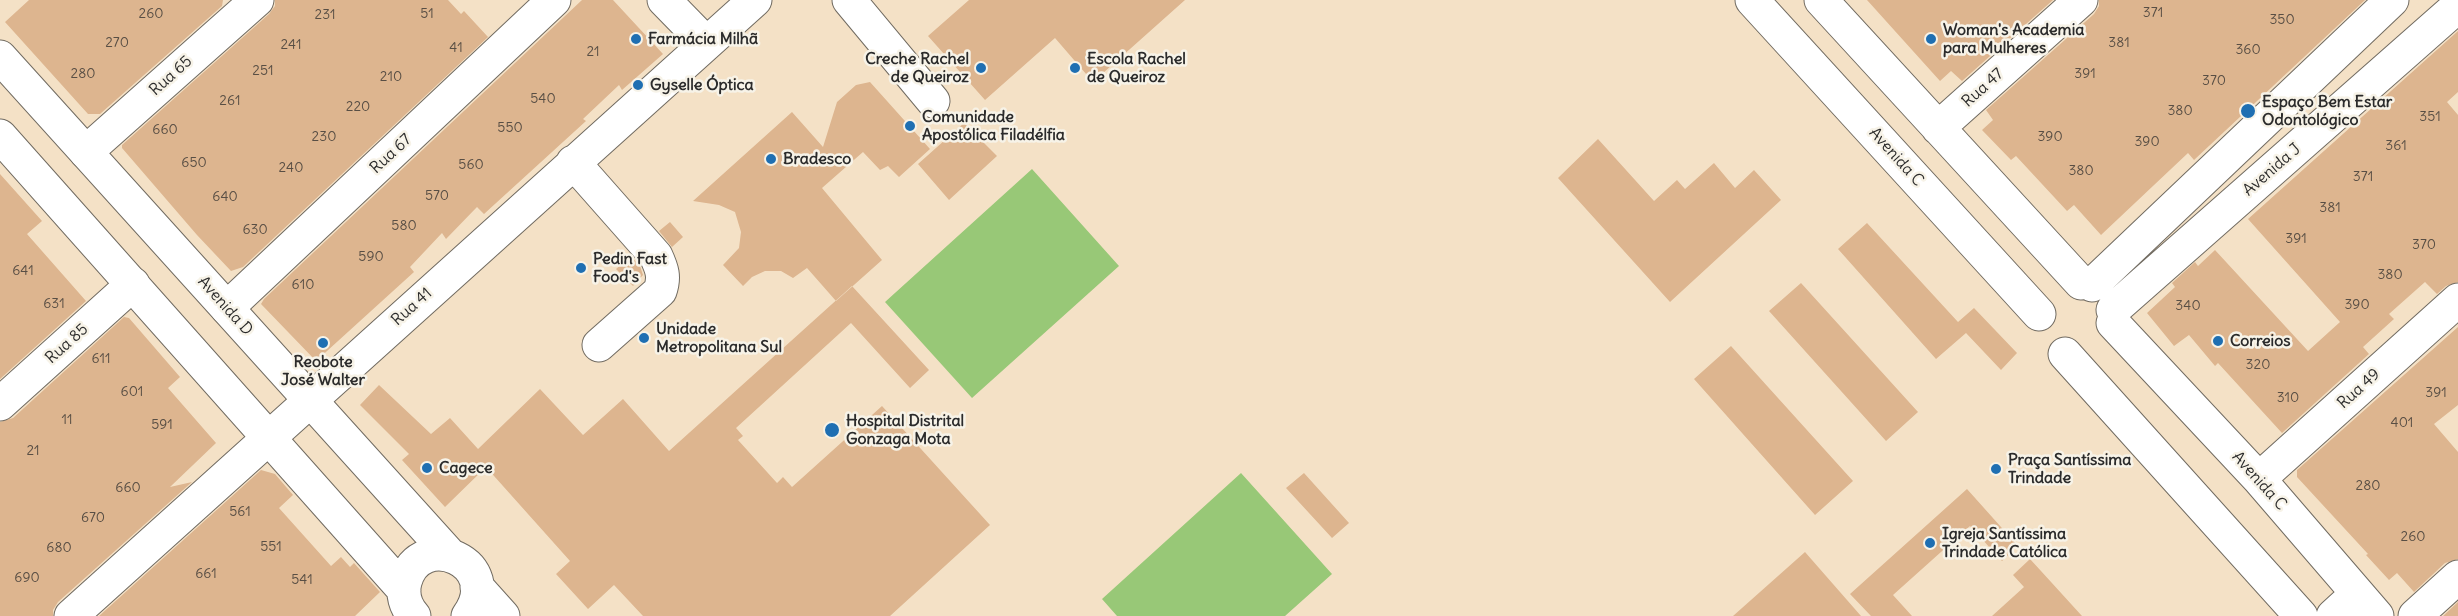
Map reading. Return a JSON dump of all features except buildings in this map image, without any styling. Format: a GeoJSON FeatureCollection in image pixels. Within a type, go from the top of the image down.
{"type":"FeatureCollection","features":[{"type":"Feature","properties":{"kind":"street"},"geometry":{"type":"LineString","coordinates":[[664,0],[706,43]]}},
{"type":"Feature","properties":{"kind":"street","name":"Rua 41"},"geometry":{"type":"LineString","coordinates":[[71,616],[754,0]]}},
{"type":"Feature","properties":{"kind":"street"},"geometry":{"type":"LineString","coordinates":[[849,0],[933,101]]}},
{"type":"Feature","properties":{"kind":"street"},"geometry":{"type":"LineString","coordinates":[[1821,0],[1938,128],[2087,284],[2102,292],[2113,317],[2106,340],[2088,354],[2065,354]]}},
{"type":"Feature","properties":{"kind":"street","name":"Rua 47"},"geometry":{"type":"LineString","coordinates":[[1938,128],[2081,0]]}},
{"type":"Feature","properties":{"kind":"street"},"geometry":{"type":"LineString","coordinates":[[2301,616],[2065,354],[2054,348],[2045,338],[2040,327],[2039,314],[2043,302],[2051,292],[2062,285],[2087,284],[2392,0]]}},
{"type":"Feature","properties":{"kind":"street","name":"Rua 67"},"geometry":{"type":"LineString","coordinates":[[227,308],[551,1]]}},
{"type":"Feature","properties":{"kind":"street","name":"Rua 65"},"geometry":{"type":"LineString","coordinates":[[86,152],[251,2]]}},
{"type":"Feature","properties":{"kind":"street","name":"Avenida C"},"geometry":{"type":"LineString","coordinates":[[1757,2],[2039,314]]}},
{"type":"Feature","properties":{"kind":"street","name":"Avenida J"},"geometry":{"type":"LineString","coordinates":[[2113,317],[2458,6]]}},
{"type":"Feature","properties":{"kind":"street","name":"Avenida D"},"geometry":{"type":"LineString","coordinates":[[0,57],[450,555],[463,561],[472,570],[473,602]]}},
{"type":"Feature","properties":{"kind":"street"},"geometry":{"type":"LineString","coordinates":[[0,136],[269,438],[406,607]]}},
{"type":"Feature","properties":{"kind":"street"},"geometry":{"type":"LineString","coordinates":[[573,162],[651,249],[662,269],[663,280],[660,291],[599,345]]}},
{"type":"Feature","properties":{"kind":"street","name":"Rua 85"},"geometry":{"type":"LineString","coordinates":[[0,404],[133,284]]}},
{"type":"Feature","properties":{"kind":"street","name":"Rua 49"},"geometry":{"type":"LineString","coordinates":[[2259,479],[2458,300]]}},
{"type":"Feature","properties":{"kind":"street","name":"Avenida C"},"geometry":{"type":"LineString","coordinates":[[2113,317],[2259,479],[2367,605]]}},
{"type":"Feature","properties":{"kind":"street"},"geometry":{"type":"LineString","coordinates":[[406,607],[407,574],[415,564],[426,557],[438,554],[450,555]]}},
{"type":"Feature","properties":{"kind":"street"},"geometry":{"type":"LineString","coordinates":[[2415,616],[2458,577]]}},
{"type":"Feature","properties":{"kind":"street"},"geometry":{"type":"LineString","coordinates":[[473,602],[503,616]]}},
{"type":"Feature","properties":{"kind":"street"},"geometry":{"type":"LineString","coordinates":[[2333,616],[2367,605]]}},
{"type":"Feature","properties":{"kind":"green space"},"geometry":{"type":"Polygon","coordinates":[[[1032,169],[1119,266],[972,398],[885,302],[1032,169]]]}},
{"type":"Feature","properties":{"kind":"green space"},"geometry":{"type":"Polygon","coordinates":[[[1241,473],[1332,574],[1285,616],[1117,616],[1102,599],[1241,473]]]}},
{"type":"Feature","properties":{"kind":"place","name":"Farmácia Milhã"},"geometry":{"type":"Point","coordinates":[636,39]}},
{"type":"Feature","properties":{"kind":"place","name":"Woman's Academia para Mulheres"},"geometry":{"type":"Point","coordinates":[1931,39]}},
{"type":"Feature","properties":{"kind":"place","name":"Creche Rachel de Queiroz"},"geometry":{"type":"Point","coordinates":[981,68]}},
{"type":"Feature","properties":{"kind":"place","name":"Escola Rachel de Queiroz"},"geometry":{"type":"Point","coordinates":[1075,68]}},
{"type":"Feature","properties":{"kind":"place","name":"Gyselle Óptica"},"geometry":{"type":"Point","coordinates":[638,85]}},
{"type":"Feature","properties":{"kind":"place","name":"Espaço Bem Estar Odontológico"},"geometry":{"type":"Point","coordinates":[2248,111]}},
{"type":"Feature","properties":{"kind":"place","name":"Comunidade Apostólica Filadélfia"},"geometry":{"type":"Point","coordinates":[910,126]}},
{"type":"Feature","properties":{"kind":"place","name":"Bradesco"},"geometry":{"type":"Point","coordinates":[771,159]}},
{"type":"Feature","properties":{"kind":"place","name":"Pedin Fast Food's"},"geometry":{"type":"Point","coordinates":[581,268]}},
{"type":"Feature","properties":{"kind":"place","name":"Unidade Metropolitana Sul"},"geometry":{"type":"Point","coordinates":[644,338]}},
{"type":"Feature","properties":{"kind":"place","name":"Correios"},"geometry":{"type":"Point","coordinates":[2218,341]}},
{"type":"Feature","properties":{"kind":"place","name":"Reobote José Walter"},"geometry":{"type":"Point","coordinates":[323,343]}},
{"type":"Feature","properties":{"kind":"place","name":"Hospital Distrital Gonzaga Mota"},"geometry":{"type":"Point","coordinates":[832,430]}},
{"type":"Feature","properties":{"kind":"place","name":"Cagece"},"geometry":{"type":"Point","coordinates":[427,468]}},
{"type":"Feature","properties":{"kind":"place","name":"Praça Santíssima Trindade"},"geometry":{"type":"Point","coordinates":[1996,469]}},
{"type":"Feature","properties":{"kind":"place","name":"Igreja Santíssima Trindade Católica"},"geometry":{"type":"Point","coordinates":[1930,543]}}]}
